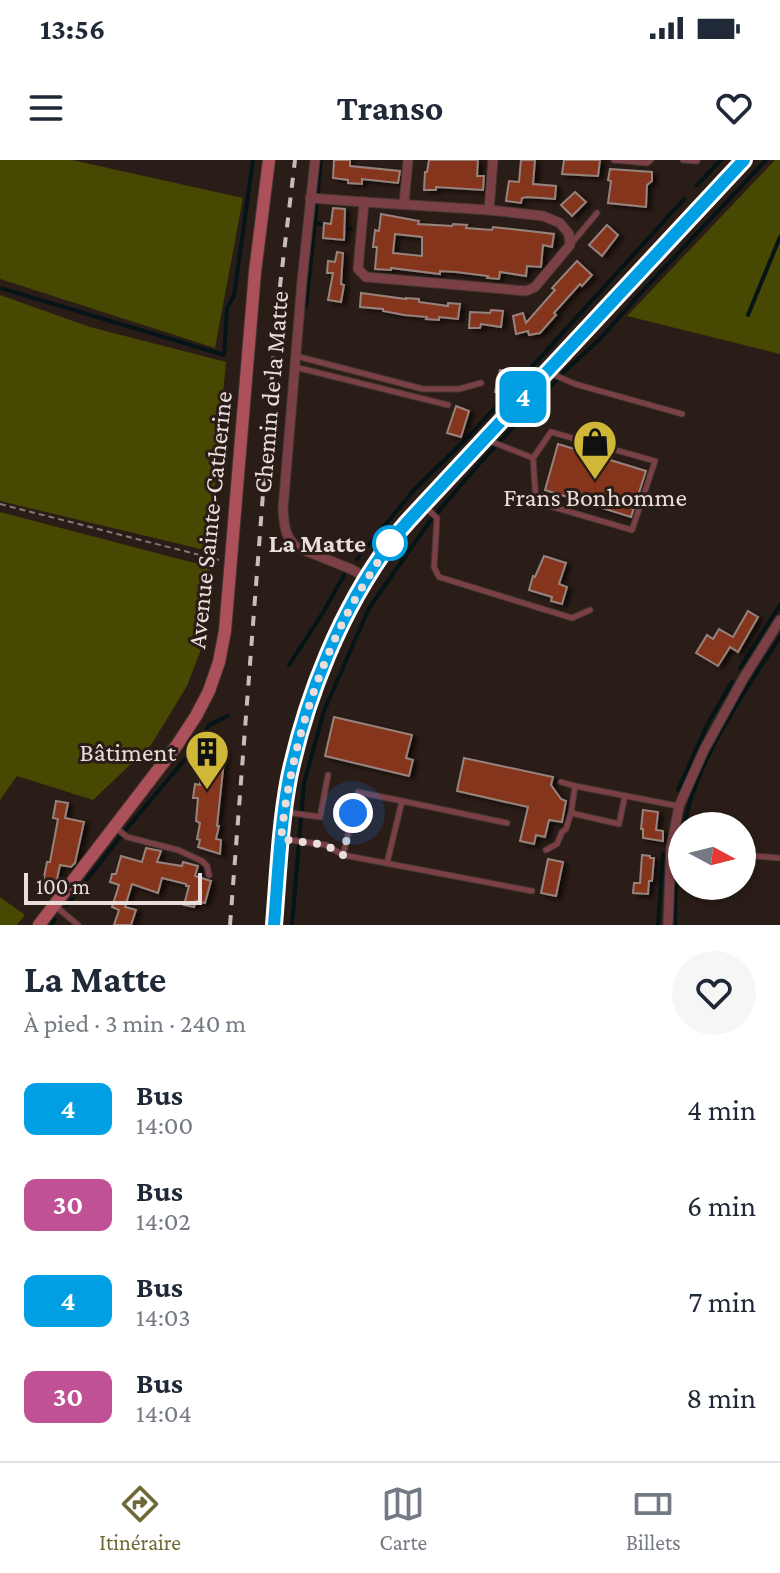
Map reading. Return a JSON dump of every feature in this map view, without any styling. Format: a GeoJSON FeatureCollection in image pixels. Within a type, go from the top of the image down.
{"type":"FeatureCollection","features":[{"type":"Feature","properties":{"kind":"main road","name":"Avenue Sainte-Catherine"},"geometry":{"type":"LineString","coordinates":[[39,925],[116,829],[177,745],[209,691],[219,662],[225,631],[255,272],[269,160]]}},
{"type":"Feature","properties":{"kind":"main road"},"geometry":{"type":"LineString","coordinates":[[274,925],[284,812],[295,755],[330,650],[367,578],[390,543],[423,505],[743,160]]}},
{"type":"Feature","properties":{"kind":"street","name":"Chemin de la Matte"},"geometry":{"type":"LineString","coordinates":[[315,160],[283,509],[284,528],[296,547],[367,578]]}},
{"type":"Feature","properties":{"kind":"street"},"geometry":{"type":"LineString","coordinates":[[404,204],[408,160]]}},
{"type":"Feature","properties":{"kind":"street"},"geometry":{"type":"LineString","coordinates":[[489,210],[493,160]]}},
{"type":"Feature","properties":{"kind":"street"},"geometry":{"type":"LineString","coordinates":[[310,198],[489,210],[543,216],[560,223],[569,234],[570,245],[535,287],[526,291],[366,277],[358,269],[364,202]]}},
{"type":"Feature","properties":{"kind":"street"},"geometry":{"type":"LineString","coordinates":[[678,812],[704,750],[780,620]]}},
{"type":"Feature","properties":{"kind":"street"},"geometry":{"type":"LineString","coordinates":[[668,925],[669,900]]}},
{"type":"Feature","properties":{"kind":"lane"},"geometry":{"type":"LineString","coordinates":[[614,160],[647,163],[651,160]]}},
{"type":"Feature","properties":{"kind":"lane"},"geometry":{"type":"LineString","coordinates":[[683,160],[697,161]]}},
{"type":"Feature","properties":{"kind":"lane"},"geometry":{"type":"LineString","coordinates":[[570,245],[597,213]]}},
{"type":"Feature","properties":{"kind":"lane"},"geometry":{"type":"LineString","coordinates":[[296,356],[423,389],[459,389],[481,383]]}},
{"type":"Feature","properties":{"kind":"lane"},"geometry":{"type":"LineString","coordinates":[[295,367],[448,405]]}},
{"type":"Feature","properties":{"kind":"lane"},"geometry":{"type":"LineString","coordinates":[[547,372],[575,384],[682,414]]}},
{"type":"Feature","properties":{"kind":"lane"},"geometry":{"type":"LineString","coordinates":[[551,432],[655,461],[632,530],[536,502],[533,458],[551,432]]}},
{"type":"Feature","properties":{"kind":"lane"},"geometry":{"type":"LineString","coordinates":[[484,439],[533,458]]}},
{"type":"Feature","properties":{"kind":"lane"},"geometry":{"type":"LineString","coordinates":[[423,505],[437,518],[434,567],[439,577],[572,618],[590,610]]}},
{"type":"Feature","properties":{"kind":"lane"},"geometry":{"type":"LineString","coordinates":[[284,812],[320,817],[328,775]]}},
{"type":"Feature","properties":{"kind":"lane"},"geometry":{"type":"LineString","coordinates":[[561,782],[679,806]]}},
{"type":"Feature","properties":{"kind":"lane"},"geometry":{"type":"LineString","coordinates":[[546,850],[557,844],[566,829],[575,786]]}},
{"type":"Feature","properties":{"kind":"lane"},"geometry":{"type":"LineString","coordinates":[[343,855],[358,792],[507,823]]}},
{"type":"Feature","properties":{"kind":"lane"},"geometry":{"type":"LineString","coordinates":[[571,813],[619,824],[625,796]]}},
{"type":"Feature","properties":{"kind":"lane"},"geometry":{"type":"LineString","coordinates":[[387,863],[402,801]]}},
{"type":"Feature","properties":{"kind":"lane"},"geometry":{"type":"LineString","coordinates":[[116,829],[127,837],[178,850],[202,861],[209,875]]}},
{"type":"Feature","properties":{"kind":"lane"},"geometry":{"type":"LineString","coordinates":[[281,839],[326,845],[343,855],[532,891]]}},
{"type":"Feature","properties":{"kind":"lane"},"geometry":{"type":"LineString","coordinates":[[756,856],[780,858]]}},
{"type":"Feature","properties":{"kind":"lane"},"geometry":{"type":"LineString","coordinates":[[54,905],[78,925]]}},
{"type":"Feature","properties":{"kind":"path"},"geometry":{"type":"LineString","coordinates":[[0,504],[231,564]]}},
{"type":"Feature","properties":{"kind":"shaded area"},"geometry":{"type":"Polygon","coordinates":[[[0,160],[72,160],[243,198],[215,348],[0,279],[0,160]]]}},
{"type":"Feature","properties":{"kind":"shaded area"},"geometry":{"type":"Polygon","coordinates":[[[775,160],[780,160],[780,354],[627,316],[775,160]]]}},
{"type":"Feature","properties":{"kind":"shaded area"},"geometry":{"type":"Polygon","coordinates":[[[0,295],[90,327],[226,362],[209,551],[0,501],[0,295]]]}},
{"type":"Feature","properties":{"kind":"shaded area"},"geometry":{"type":"Polygon","coordinates":[[[0,512],[210,567],[203,644],[187,686],[151,745],[93,800],[17,776],[0,800],[0,512]]]}},
{"type":"Feature","properties":{"kind":"shaded area"},"geometry":{"type":"Polygon","coordinates":[[[0,897],[25,915],[17,925],[0,925],[0,897]]]}},
{"type":"Feature","properties":{"kind":"building"},"geometry":{"type":"Polygon","coordinates":[[[334,160],[350,160],[350,166],[400,171],[398,183],[362,179],[362,184],[348,183],[348,180],[333,178],[334,160]]]}},
{"type":"Feature","properties":{"kind":"building"},"geometry":{"type":"Polygon","coordinates":[[[429,160],[478,160],[477,176],[484,176],[483,190],[436,187],[436,190],[424,190],[429,160]]]}},
{"type":"Feature","properties":{"kind":"building"},"geometry":{"type":"Polygon","coordinates":[[[521,160],[535,160],[533,184],[556,186],[555,199],[527,197],[522,198],[521,203],[506,201],[509,181],[519,182],[521,160]]]}},
{"type":"Feature","properties":{"kind":"building"},"geometry":{"type":"Polygon","coordinates":[[[564,160],[600,160],[598,176],[562,174],[564,160]]]}},
{"type":"Feature","properties":{"kind":"building"},"geometry":{"type":"Polygon","coordinates":[[[610,169],[652,172],[652,181],[647,185],[646,207],[608,203],[610,169]]]}},
{"type":"Feature","properties":{"kind":"building"},"geometry":{"type":"Polygon","coordinates":[[[575,192],[586,202],[572,216],[561,205],[575,192]]]}},
{"type":"Feature","properties":{"kind":"building"},"geometry":{"type":"Polygon","coordinates":[[[333,208],[345,209],[344,240],[323,238],[324,223],[331,224],[333,208]]]}},
{"type":"Feature","properties":{"kind":"building"},"geometry":{"type":"Polygon","coordinates":[[[381,214],[419,221],[418,224],[467,225],[466,228],[492,230],[493,227],[554,234],[552,247],[543,245],[541,267],[527,266],[526,276],[500,272],[499,279],[456,272],[440,271],[440,274],[375,269],[377,247],[373,247],[375,230],[379,231],[381,214]],[[395,234],[393,253],[422,256],[422,237],[395,234]]]}},
{"type":"Feature","properties":{"kind":"building"},"geometry":{"type":"Polygon","coordinates":[[[607,225],[618,235],[602,256],[589,245],[607,225]]]}},
{"type":"Feature","properties":{"kind":"building"},"geometry":{"type":"Polygon","coordinates":[[[337,252],[343,253],[341,302],[328,300],[333,273],[327,273],[328,261],[335,262],[337,252]]]}},
{"type":"Feature","properties":{"kind":"building"},"geometry":{"type":"Polygon","coordinates":[[[577,261],[592,275],[554,313],[556,315],[540,333],[529,335],[528,331],[516,334],[513,316],[523,313],[526,323],[577,261]]]}},
{"type":"Feature","properties":{"kind":"building"},"geometry":{"type":"Polygon","coordinates":[[[361,293],[419,299],[419,302],[448,306],[448,303],[460,304],[458,319],[426,319],[360,307],[361,293]]]}},
{"type":"Feature","properties":{"kind":"building"},"geometry":{"type":"Polygon","coordinates":[[[491,310],[503,311],[501,327],[481,324],[480,328],[469,328],[470,312],[490,313],[491,310]]]}},
{"type":"Feature","properties":{"kind":"building"},"geometry":{"type":"Polygon","coordinates":[[[500,370],[514,373],[512,384],[507,383],[504,394],[495,392],[500,370]]]}},
{"type":"Feature","properties":{"kind":"building"},"geometry":{"type":"Polygon","coordinates":[[[456,406],[469,411],[461,437],[447,433],[456,406]]]}},
{"type":"Feature","properties":{"kind":"building","name":"Frans Bonhomme"},"geometry":{"type":"Polygon","coordinates":[[[558,444],[646,471],[631,517],[545,490],[558,444]]]}},
{"type":"Feature","properties":{"kind":"building"},"geometry":{"type":"Polygon","coordinates":[[[544,556],[566,563],[559,584],[567,587],[562,604],[551,601],[552,597],[529,590],[544,556]]]}},
{"type":"Feature","properties":{"kind":"building"},"geometry":{"type":"Polygon","coordinates":[[[748,611],[758,617],[738,652],[730,647],[718,666],[696,653],[707,635],[713,639],[719,629],[733,637],[748,611]]]}},
{"type":"Feature","properties":{"kind":"building"},"geometry":{"type":"Polygon","coordinates":[[[334,717],[412,735],[406,758],[413,760],[409,776],[325,756],[334,717]]]}},
{"type":"Feature","properties":{"kind":"building"},"geometry":{"type":"Polygon","coordinates":[[[205,749],[225,751],[216,839],[221,840],[220,854],[198,847],[198,798],[193,798],[195,784],[200,785],[202,780],[205,749]]]}},
{"type":"Feature","properties":{"kind":"building"},"geometry":{"type":"Polygon","coordinates":[[[464,758],[553,777],[551,785],[566,801],[562,822],[549,820],[545,837],[536,835],[534,844],[520,841],[528,807],[457,791],[464,758]]]}},
{"type":"Feature","properties":{"kind":"building"},"geometry":{"type":"Polygon","coordinates":[[[56,801],[68,803],[65,818],[84,822],[75,863],[71,867],[60,865],[56,884],[43,882],[58,819],[53,818],[56,801]]]}},
{"type":"Feature","properties":{"kind":"building"},"geometry":{"type":"Polygon","coordinates":[[[643,810],[658,812],[656,830],[663,831],[663,841],[643,838],[643,810]]]}},
{"type":"Feature","properties":{"kind":"building"},"geometry":{"type":"Polygon","coordinates":[[[146,848],[161,851],[157,862],[182,866],[183,862],[198,866],[195,876],[211,881],[205,903],[196,901],[194,907],[184,905],[189,886],[186,884],[162,878],[158,893],[132,884],[125,907],[136,910],[131,925],[114,925],[119,910],[112,907],[119,885],[110,882],[112,874],[116,874],[121,856],[142,862],[146,848]]]}},
{"type":"Feature","properties":{"kind":"building"},"geometry":{"type":"Polygon","coordinates":[[[642,855],[654,858],[648,894],[633,893],[634,883],[640,883],[642,855]]]}},
{"type":"Feature","properties":{"kind":"building"},"geometry":{"type":"Polygon","coordinates":[[[548,859],[563,862],[556,896],[541,893],[548,859]]]}},
{"type":"Feature","properties":{"kind":"waterway"},"geometry":{"type":"LineString","coordinates":[[0,288],[224,355],[227,308],[234,296],[253,160]]}},
{"type":"Feature","properties":{"kind":"waterway"},"geometry":{"type":"LineString","coordinates":[[315,223],[321,160]]}},
{"type":"Feature","properties":{"kind":"waterway"},"geometry":{"type":"LineString","coordinates":[[697,185],[721,160]]}},
{"type":"Feature","properties":{"kind":"waterway"},"geometry":{"type":"LineString","coordinates":[[292,925],[304,783],[324,711],[369,608],[430,521],[480,463],[766,160]]}},
{"type":"Feature","properties":{"kind":"waterway"},"geometry":{"type":"LineString","coordinates":[[357,559],[414,490],[471,434],[684,199]]}},
{"type":"Feature","properties":{"kind":"waterway"},"geometry":{"type":"LineString","coordinates":[[306,307],[315,223],[328,225]]}},
{"type":"Feature","properties":{"kind":"waterway"},"geometry":{"type":"LineString","coordinates":[[340,227],[351,229]]}},
{"type":"Feature","properties":{"kind":"waterway"},"geometry":{"type":"LineString","coordinates":[[748,315],[780,237]]}},
{"type":"Feature","properties":{"kind":"waterway"},"geometry":{"type":"LineString","coordinates":[[289,665],[344,575]]}},
{"type":"Feature","properties":{"kind":"waterway"},"geometry":{"type":"LineString","coordinates":[[740,668],[780,605]]}},
{"type":"Feature","properties":{"kind":"waterway"},"geometry":{"type":"LineString","coordinates":[[688,812],[710,752],[780,637]]}},
{"type":"Feature","properties":{"kind":"waterway"},"geometry":{"type":"LineString","coordinates":[[678,790],[708,723],[732,682]]}},
{"type":"Feature","properties":{"kind":"waterway"},"geometry":{"type":"LineString","coordinates":[[67,905],[197,745],[209,725],[228,716]]}},
{"type":"Feature","properties":{"kind":"waterway"},"geometry":{"type":"LineString","coordinates":[[658,925],[663,854]]}},
{"type":"Feature","properties":{"kind":"waterway"},"geometry":{"type":"LineString","coordinates":[[675,900],[675,925]]}},
{"type":"Feature","properties":{"kind":"waterway"},"geometry":{"type":"LineString","coordinates":[[51,925],[55,919]]}},
{"type":"Feature","properties":{"kind":"railway"},"geometry":{"type":"LineString","coordinates":[[230,925],[277,311],[295,160]]}},
{"type":"Feature","properties":{"kind":"bus line","name":"4"},"geometry":{"type":"LineString","coordinates":[[274,925],[289,780],[303,725],[330,650],[367,578],[390,543],[423,505],[744,160]]}},
{"type":"Feature","properties":{"kind":"place","name":"Frans Bonhomme"},"geometry":{"type":"Point","coordinates":[595,481]}},
{"type":"Feature","properties":{"kind":"place","name":"La Matte"},"geometry":{"type":"Point","coordinates":[390,543]}},
{"type":"Feature","properties":{"kind":"place","name":"Bâtiment"},"geometry":{"type":"Point","coordinates":[207,791]}},
{"type":"Feature","properties":{"kind":"route"},"geometry":{"type":"LineString","coordinates":[[353,813],[343,855],[326,845],[281,839],[289,780],[316,688],[345,619],[390,543]]}}]}
